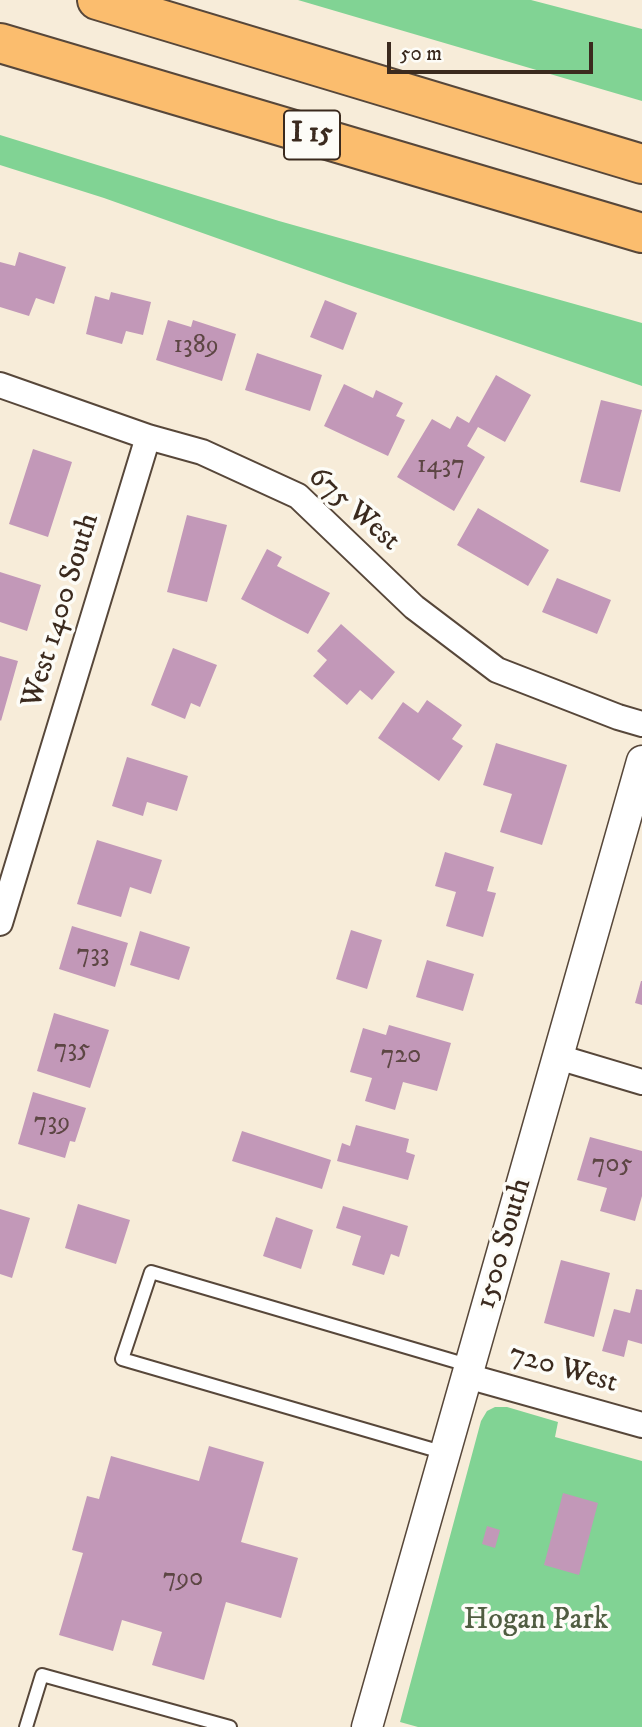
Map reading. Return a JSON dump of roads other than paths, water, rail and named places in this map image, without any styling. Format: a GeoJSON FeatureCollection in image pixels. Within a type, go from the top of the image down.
{"type":"FeatureCollection","features":[{"type":"Feature","properties":{"kind":"highway","name":"I 15"},"geometry":{"type":"LineString","coordinates":[[97,0],[642,164]]}},
{"type":"Feature","properties":{"kind":"highway","name":"I 15"},"geometry":{"type":"LineString","coordinates":[[0,43],[633,230]]}},
{"type":"Feature","properties":{"kind":"street","name":"675 West"},"geometry":{"type":"LineString","coordinates":[[0,385],[148,437],[202,452],[298,496],[414,607],[497,670],[642,724]]}},
{"type":"Feature","properties":{"kind":"street","name":"West 1400 South"},"geometry":{"type":"LineString","coordinates":[[0,923],[148,437]]}},
{"type":"Feature","properties":{"kind":"street","name":"1500 South"},"geometry":{"type":"LineString","coordinates":[[366,1727],[642,761]]}},
{"type":"Feature","properties":{"kind":"street"},"geometry":{"type":"LineString","coordinates":[[558,1057],[642,1083]]}},
{"type":"Feature","properties":{"kind":"street","name":"720 West"},"geometry":{"type":"LineString","coordinates":[[469,1371],[642,1425]]}},
{"type":"Feature","properties":{"kind":"lane"},"geometry":{"type":"LineString","coordinates":[[445,1454],[122,1359],[151,1272],[469,1371]]}},
{"type":"Feature","properties":{"kind":"lane"},"geometry":{"type":"LineString","coordinates":[[26,1727],[42,1675],[230,1727]]}},
{"type":"Feature","properties":{"kind":"park label","name":"Hogan Park"},"geometry":{"type":"Point","coordinates":[536,1622]}}]}
